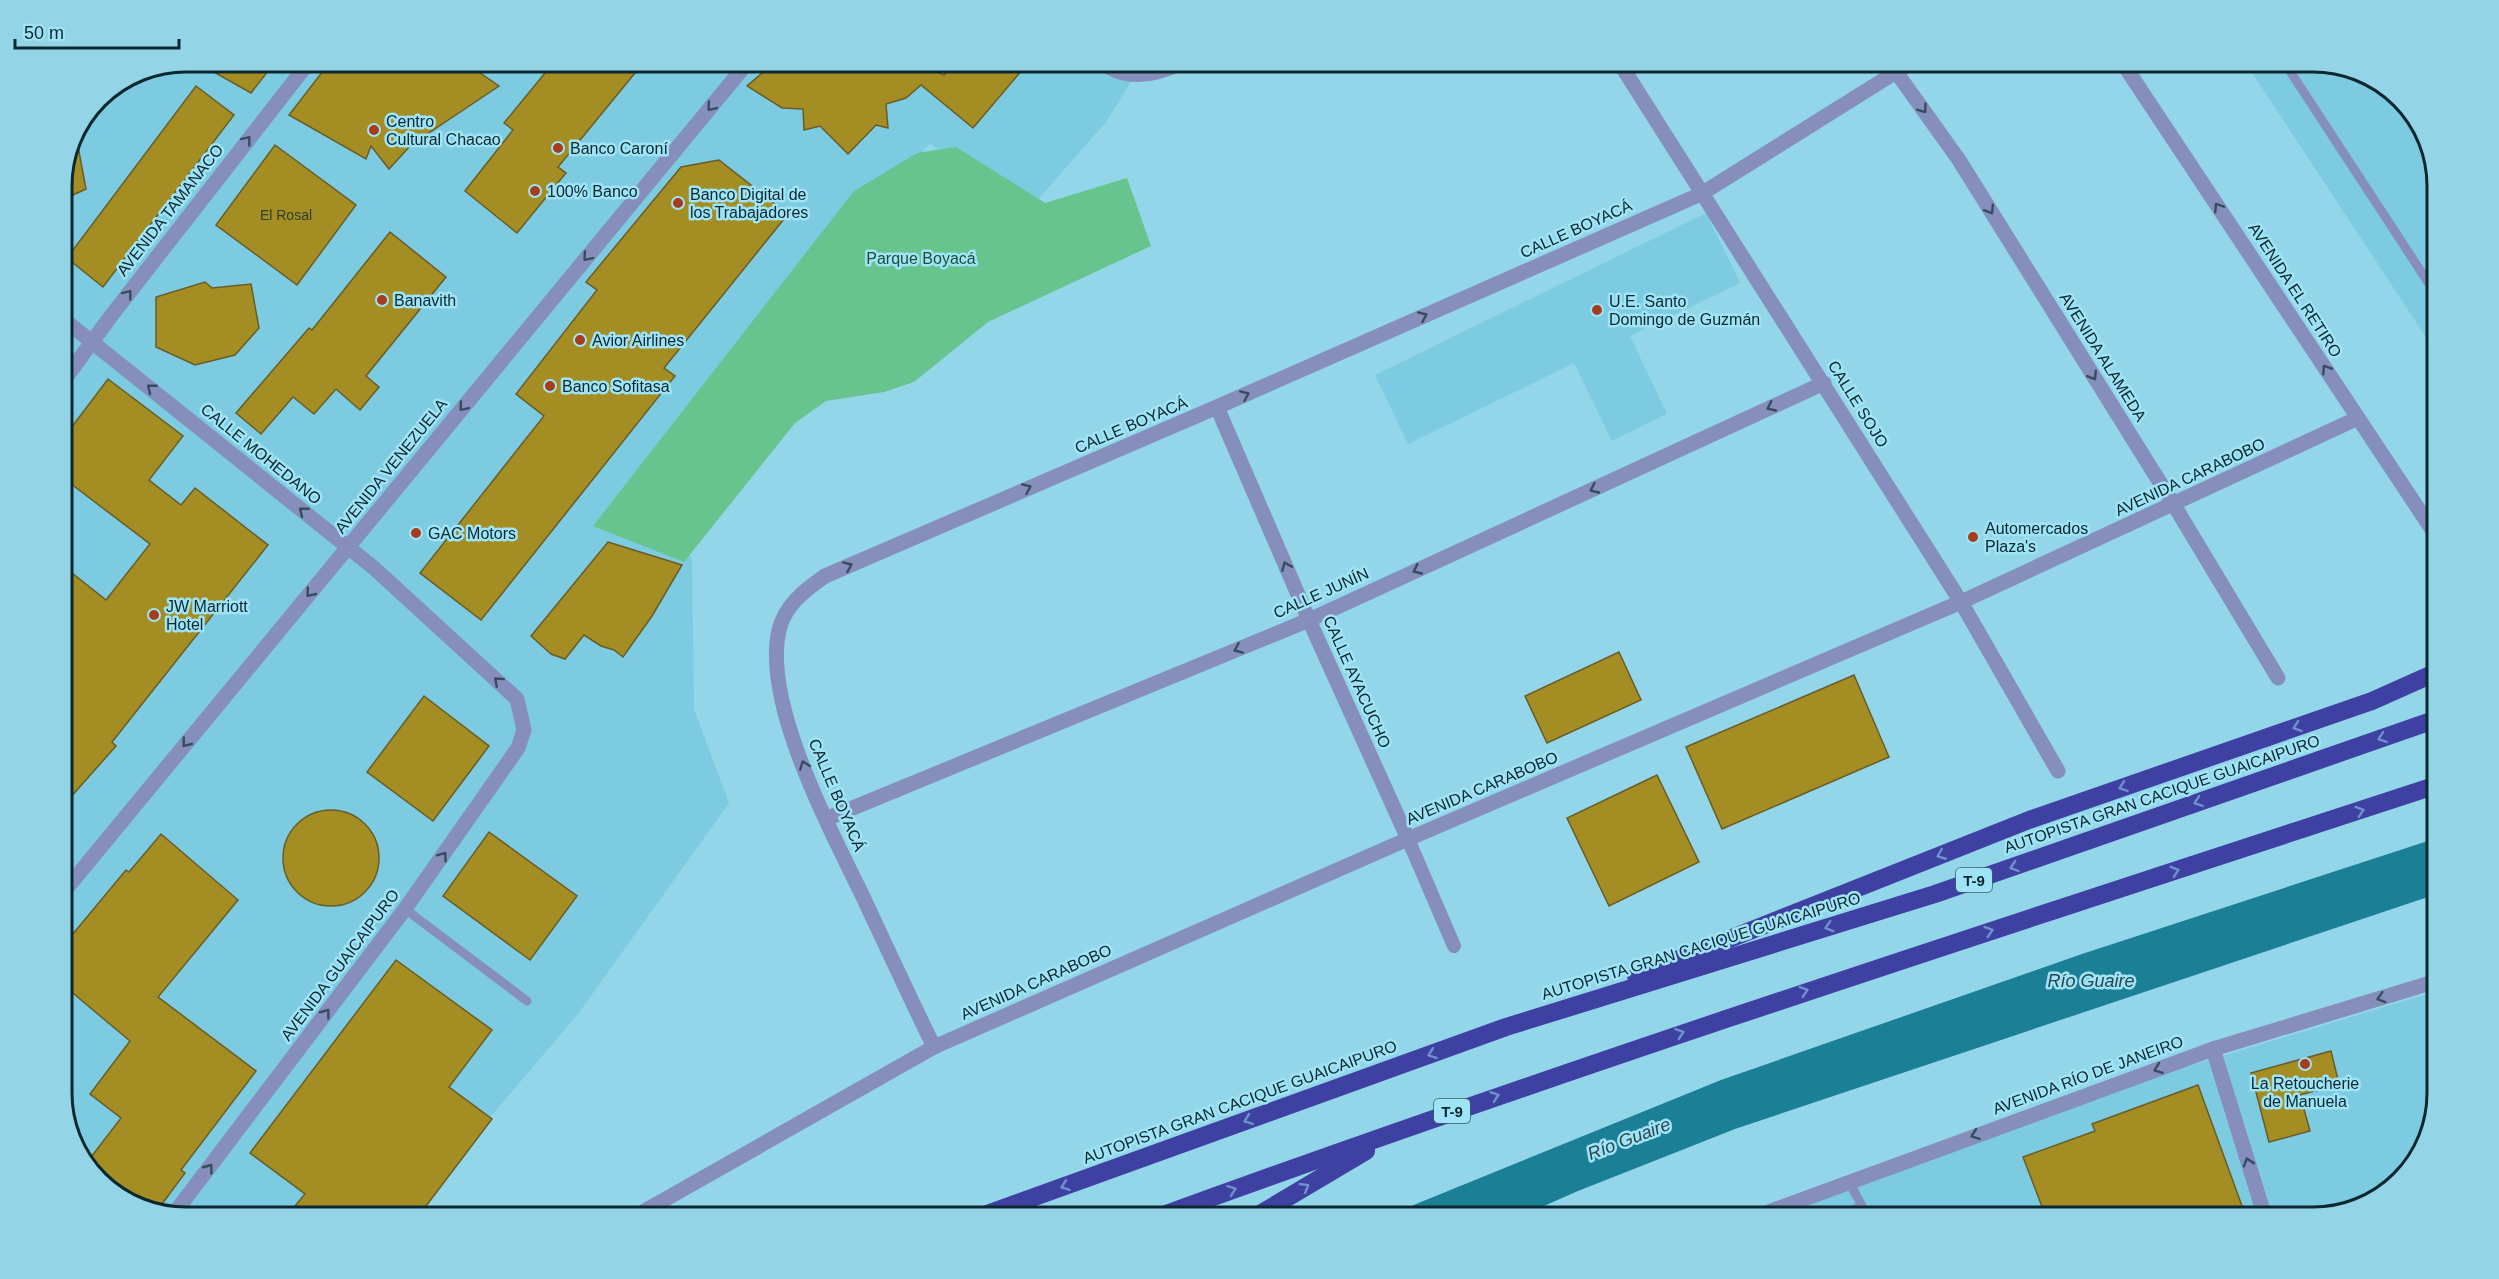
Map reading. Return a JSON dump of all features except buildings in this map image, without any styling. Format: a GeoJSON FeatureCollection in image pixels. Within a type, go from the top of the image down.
{"type":"FeatureCollection","features":[{"type":"Feature","properties":{"kind":"highway"},"geometry":{"type":"LineString","coordinates":[[2372,701],[2427,667]]}},
{"type":"Feature","properties":{"kind":"highway"},"geometry":{"type":"LineString","coordinates":[[1506,1027],[2029,820],[2372,701],[2427,676]]}},
{"type":"Feature","properties":{"kind":"highway","name":"AUTOPISTA GRAN CACIQUE GUAICAIPURO"},"geometry":{"type":"LineString","coordinates":[[1009,1207],[1506,1027],[1935,894],[2427,722]]}},
{"type":"Feature","properties":{"kind":"highway","name":"T-9"},"geometry":{"type":"LineString","coordinates":[[1188,1207],[1413,1124],[1748,1010],[2427,788]]}},
{"type":"Feature","properties":{"kind":"highway","name":"T-9"},"geometry":{"type":"LineString","coordinates":[[1273,1207],[1413,1124]]}},
{"type":"Feature","properties":{"kind":"street","name":"AVENIDA TAMANACO"},"geometry":{"type":"LineString","coordinates":[[72,369],[301,72]]}},
{"type":"Feature","properties":{"kind":"street","name":"AVENIDA VENEZUELA"},"geometry":{"type":"LineString","coordinates":[[72,882],[740,72]]}},
{"type":"Feature","properties":{"kind":"street"},"geometry":{"type":"LineString","coordinates":[[1119,72],[1150,74],[1156,72]]}},
{"type":"Feature","properties":{"kind":"street","name":"CALLE SOJO"},"geometry":{"type":"LineString","coordinates":[[1625,72],[1961,602],[2058,771]]}},
{"type":"Feature","properties":{"kind":"street","name":"CALLE BOYACÁ"},"geometry":{"type":"LineString","coordinates":[[934,1047],[826,819],[788,724],[776,662],[780,628],[798,595],[835,572],[1217,408],[1701,194],[1885,72]]}},
{"type":"Feature","properties":{"kind":"street","name":"AVENIDA ALAMEDA"},"geometry":{"type":"LineString","coordinates":[[1897,72],[1959,160],[2174,505],[2278,678]]}},
{"type":"Feature","properties":{"kind":"street","name":"AVENIDA EL RETIRO"},"geometry":{"type":"LineString","coordinates":[[2129,72],[2427,522]]}},
{"type":"Feature","properties":{"kind":"street","name":"CALLE MOHEDANO"},"geometry":{"type":"LineString","coordinates":[[72,326],[348,548],[517,699],[524,730]]}},
{"type":"Feature","properties":{"kind":"street","name":"CALLE JUNÍN"},"geometry":{"type":"LineString","coordinates":[[826,819],[1309,620],[1824,383]]}},
{"type":"Feature","properties":{"kind":"street","name":"CALLE AYACUCHO"},"geometry":{"type":"LineString","coordinates":[[1217,408],[1408,839]]}},
{"type":"Feature","properties":{"kind":"street","name":"AVENIDA CARABOBO"},"geometry":{"type":"LineString","coordinates":[[653,1207],[934,1047],[1408,839],[1961,602],[2358,418]]}},
{"type":"Feature","properties":{"kind":"street","name":"AVENIDA GUAICAIPURO"},"geometry":{"type":"LineString","coordinates":[[179,1207],[405,909],[518,748],[524,730]]}},
{"type":"Feature","properties":{"kind":"street"},"geometry":{"type":"LineString","coordinates":[[1408,839],[1454,946]]}},
{"type":"Feature","properties":{"kind":"street","name":"AVENIDA RÍO DE JANEIRO"},"geometry":{"type":"LineString","coordinates":[[1795,1207],[1850,1182],[2213,1049],[2427,984]]}},
{"type":"Feature","properties":{"kind":"street"},"geometry":{"type":"LineString","coordinates":[[2213,1049],[2262,1207]]}},
{"type":"Feature","properties":{"kind":"lane"},"geometry":{"type":"LineString","coordinates":[[2291,72],[2427,281]]}},
{"type":"Feature","properties":{"kind":"lane"},"geometry":{"type":"LineString","coordinates":[[405,909],[527,1000]]}},
{"type":"Feature","properties":{"kind":"lane"},"geometry":{"type":"LineString","coordinates":[[1850,1182],[1862,1206],[1860,1207]]}},
{"type":"Feature","properties":{"kind":"shaded area"},"geometry":{"type":"Polygon","coordinates":[[[178,72],[1137,72],[1106,122],[1021,219],[930,143],[623,501],[692,557],[694,709],[729,803],[578,1014],[414,1207],[186,1207],[163,1205],[122,1188],[91,1157],[78,1130],[72,1101],[72,178],[78,149],[91,122],[122,91],[156,76],[178,72]]]}},
{"type":"Feature","properties":{"kind":"shaded area"},"geometry":{"type":"Polygon","coordinates":[[[2252,72],[2321,72],[2350,78],[2377,91],[2408,122],[2421,149],[2427,178],[2427,339],[2252,72]]]}},
{"type":"Feature","properties":{"kind":"shaded area","name":"U.E. Santo Domingo de Guzmán"},"geometry":{"type":"Polygon","coordinates":[[[1706,213],[1740,283],[1630,336],[1667,414],[1612,441],[1574,363],[1408,444],[1375,375],[1706,213]]]}},
{"type":"Feature","properties":{"kind":"shaded area"},"geometry":{"type":"Polygon","coordinates":[[[2427,994],[2427,1094],[2421,1130],[2408,1157],[2388,1179],[2364,1195],[2343,1203],[2314,1207],[1796,1207],[2136,1082],[2427,994]]]}},
{"type":"Feature","properties":{"kind":"green space","name":"Parque Boyacá"},"geometry":{"type":"Polygon","coordinates":[[[956,147],[1045,203],[1127,178],[1151,246],[988,322],[914,382],[884,392],[826,401],[795,423],[684,562],[593,526],[854,191],[917,153],[956,147]]]}},
{"type":"Feature","properties":{"kind":"water","name":"Río Guaire"},"geometry":{"type":"Polygon","coordinates":[[[2427,841],[2427,897],[1735,1129],[1542,1207],[1410,1207],[1721,1080],[2082,954],[2427,841]]]}},
{"type":"Feature","properties":{"kind":"place","name":"Centro Cultural Chacao"},"geometry":{"type":"Point","coordinates":[374,130]}},
{"type":"Feature","properties":{"kind":"place","name":"Banco Caroní"},"geometry":{"type":"Point","coordinates":[558,148]}},
{"type":"Feature","properties":{"kind":"place","name":"100% Banco"},"geometry":{"type":"Point","coordinates":[535,191]}},
{"type":"Feature","properties":{"kind":"place","name":"Banco Digital de los Trabajadores"},"geometry":{"type":"Point","coordinates":[678,203]}},
{"type":"Feature","properties":{"kind":"place","name":"Banavith"},"geometry":{"type":"Point","coordinates":[382,300]}},
{"type":"Feature","properties":{"kind":"place","name":"U.E. Santo Domingo de Guzmán"},"geometry":{"type":"Point","coordinates":[1597,310]}},
{"type":"Feature","properties":{"kind":"place","name":"Avior Airlines"},"geometry":{"type":"Point","coordinates":[580,340]}},
{"type":"Feature","properties":{"kind":"place","name":"Banco Sofitasa"},"geometry":{"type":"Point","coordinates":[550,386]}},
{"type":"Feature","properties":{"kind":"place","name":"GAC Motors"},"geometry":{"type":"Point","coordinates":[416,533]}},
{"type":"Feature","properties":{"kind":"place","name":"Automercados Plaza's"},"geometry":{"type":"Point","coordinates":[1973,537]}},
{"type":"Feature","properties":{"kind":"place","name":"JW Marriott Hotel"},"geometry":{"type":"Point","coordinates":[154,615]}},
{"type":"Feature","properties":{"kind":"place","name":"La Retoucherie de Manuela"},"geometry":{"type":"Point","coordinates":[2305,1064]}}]}
